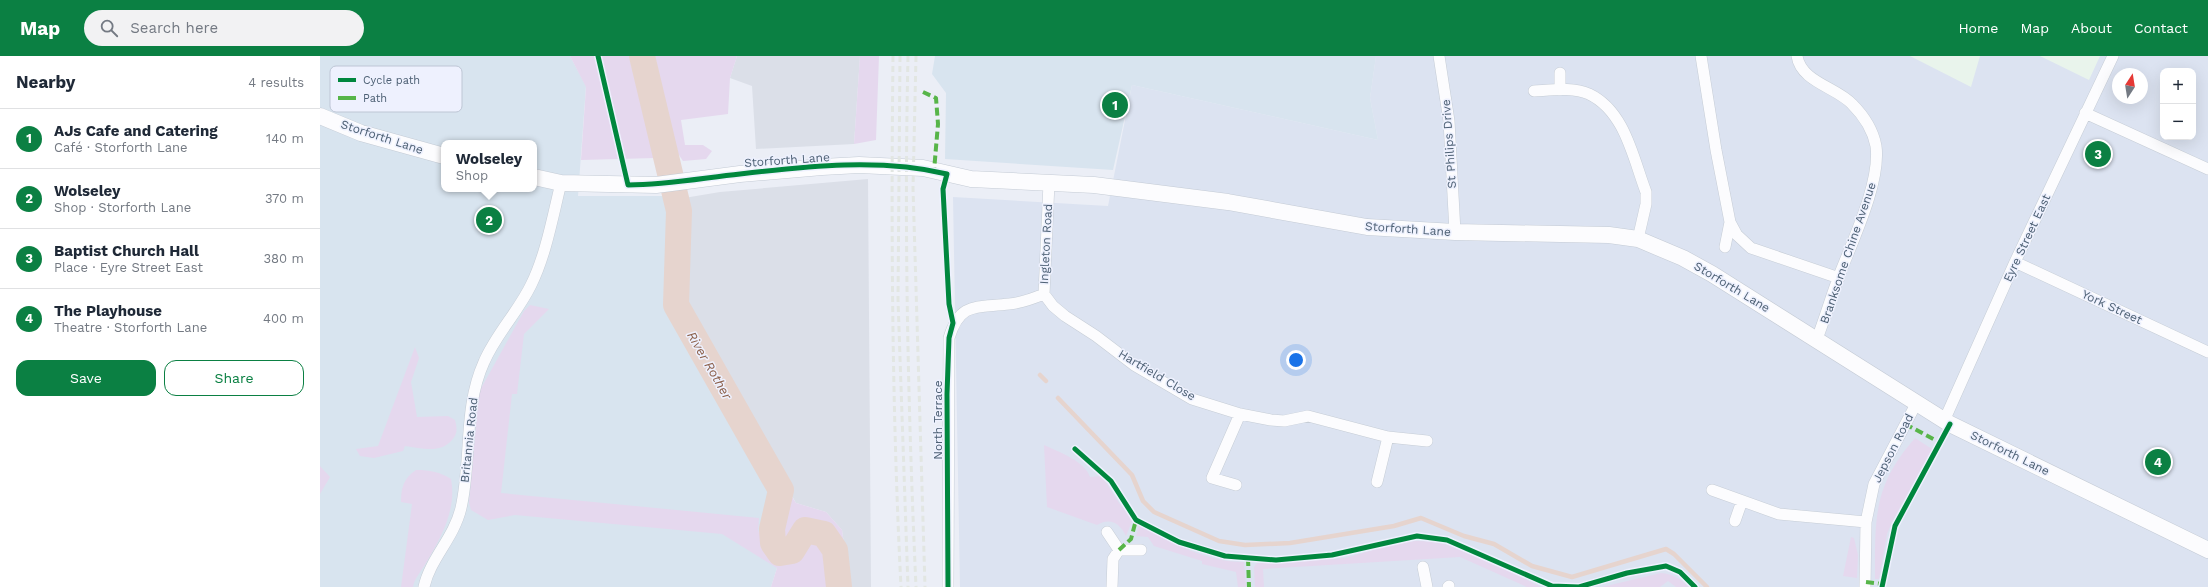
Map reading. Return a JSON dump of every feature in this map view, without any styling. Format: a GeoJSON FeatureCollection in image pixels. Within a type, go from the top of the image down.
{"type":"FeatureCollection","features":[{"type":"Feature","properties":{"kind":"street","name":"St Philips Drive"},"geometry":{"type":"LineString","coordinates":[[1439,56],[1448,121],[1455,232]]}},
{"type":"Feature","properties":{"kind":"street"},"geometry":{"type":"LineString","coordinates":[[1701,56],[1716,150],[1730,222],[1737,235],[1751,248],[1839,278]]}},
{"type":"Feature","properties":{"kind":"street","name":"Branksome Chine Avenue"},"geometry":{"type":"LineString","coordinates":[[1797,56],[1802,69],[1810,77],[1852,103],[1868,123],[1876,145],[1874,178],[1817,339]]}},
{"type":"Feature","properties":{"kind":"street","name":"Eyre Street East"},"geometry":{"type":"LineString","coordinates":[[1944,421],[2015,262],[2113,56]]}},
{"type":"Feature","properties":{"kind":"street"},"geometry":{"type":"LineString","coordinates":[[1560,73],[1560,90]]}},
{"type":"Feature","properties":{"kind":"street"},"geometry":{"type":"LineString","coordinates":[[1534,91],[1560,90],[1588,94],[1605,104],[1619,121],[1646,192],[1646,204],[1638,239]]}},
{"type":"Feature","properties":{"kind":"street"},"geometry":{"type":"LineString","coordinates":[[2085,113],[2208,169]]}},
{"type":"Feature","properties":{"kind":"street","name":"Storforth Lane"},"geometry":{"type":"LineString","coordinates":[[320,116],[361,133],[441,155]]}},
{"type":"Feature","properties":{"kind":"street","name":"Storforth Lane"},"geometry":{"type":"LineString","coordinates":[[537,178],[561,183],[656,185],[690,182],[740,174],[859,166],[923,168],[971,179],[1094,185],[1228,202],[1367,227],[1455,232],[1609,235],[1638,239],[1683,258],[1712,274],[1817,339],[1944,421],[2208,550]]}},
{"type":"Feature","properties":{"kind":"street","name":"Britannia Road"},"geometry":{"type":"LineString","coordinates":[[424,587],[438,556],[455,529],[461,507],[473,393],[477,380],[484,362],[532,284],[549,234],[561,183]]}},
{"type":"Feature","properties":{"kind":"street","name":"Ingleton Road"},"geometry":{"type":"LineString","coordinates":[[948,355],[949,338],[953,323],[964,312],[978,305],[1008,304],[1028,301],[1044,294],[1049,183]]}},
{"type":"Feature","properties":{"kind":"street"},"geometry":{"type":"LineString","coordinates":[[1725,247],[1730,222]]}},
{"type":"Feature","properties":{"kind":"street","name":"York Street"},"geometry":{"type":"LineString","coordinates":[[2015,262],[2208,352]]}},
{"type":"Feature","properties":{"kind":"street","name":"Hartfield Close"},"geometry":{"type":"LineString","coordinates":[[1044,294],[1053,306],[1061,313],[1096,336],[1134,365],[1192,399],[1240,414],[1284,421],[1308,416],[1321,418],[1388,437],[1428,441]]}},
{"type":"Feature","properties":{"kind":"street","name":"North Terrace"},"geometry":{"type":"LineString","coordinates":[[948,355],[948,587]]}},
{"type":"Feature","properties":{"kind":"street","name":"Jepson Road"},"geometry":{"type":"LineString","coordinates":[[1865,587],[1866,522],[1874,484],[1916,404]]}},
{"type":"Feature","properties":{"kind":"street"},"geometry":{"type":"LineString","coordinates":[[1236,485],[1212,478],[1240,414]]}},
{"type":"Feature","properties":{"kind":"street"},"geometry":{"type":"LineString","coordinates":[[1377,482],[1388,437]]}},
{"type":"Feature","properties":{"kind":"street"},"geometry":{"type":"LineString","coordinates":[[1712,490],[1779,514],[1833,521],[1866,522]]}},
{"type":"Feature","properties":{"kind":"street"},"geometry":{"type":"LineString","coordinates":[[1735,521],[1742,501]]}},
{"type":"Feature","properties":{"kind":"street"},"geometry":{"type":"LineString","coordinates":[[1107,532],[1118,550]]}},
{"type":"Feature","properties":{"kind":"street"},"geometry":{"type":"LineString","coordinates":[[1118,550],[1141,550]]}},
{"type":"Feature","properties":{"kind":"street"},"geometry":{"type":"LineString","coordinates":[[1112,587],[1113,559],[1118,550]]}},
{"type":"Feature","properties":{"kind":"street"},"geometry":{"type":"LineString","coordinates":[[1422,567],[1427,587]]}},
{"type":"Feature","properties":{"kind":"shaded area"},"geometry":{"type":"Polygon","coordinates":[[[320,56],[570,56],[586,86],[578,196],[669,196],[681,331],[755,455],[770,491],[758,535],[777,568],[771,587],[320,587],[320,56]]]}},
{"type":"Feature","properties":{"kind":"shaded area"},"geometry":{"type":"Polygon","coordinates":[[[570,56],[629,56],[655,158],[581,160],[586,87],[570,56]]]}},
{"type":"Feature","properties":{"kind":"shaded area"},"geometry":{"type":"Polygon","coordinates":[[[655,56],[737,56],[730,78],[728,114],[681,120],[685,145],[703,145],[712,151],[706,159],[683,161],[675,149],[655,56]]]}},
{"type":"Feature","properties":{"kind":"shaded area"},"geometry":{"type":"Polygon","coordinates":[[[737,56],[860,56],[854,144],[756,149],[752,86],[730,78],[737,56]]]}},
{"type":"Feature","properties":{"kind":"shaded area"},"geometry":{"type":"Polygon","coordinates":[[[860,56],[879,56],[876,140],[854,144],[860,56]]]}},
{"type":"Feature","properties":{"kind":"shaded area"},"geometry":{"type":"Polygon","coordinates":[[[935,56],[1376,56],[1370,98],[1378,140],[1132,85],[1113,170],[945,159],[946,93],[932,74],[935,56]]]}},
{"type":"Feature","properties":{"kind":"shaded area"},"geometry":{"type":"Polygon","coordinates":[[[1376,56],[2208,56],[2208,587],[960,587],[953,197],[1108,206],[1132,85],[1378,140],[1370,98],[1376,56]]]}},
{"type":"Feature","properties":{"kind":"shaded area"},"geometry":{"type":"Polygon","coordinates":[[[1910,56],[1980,56],[1971,87],[1910,56]]]}},
{"type":"Feature","properties":{"kind":"shaded area"},"geometry":{"type":"Polygon","coordinates":[[[2040,56],[2100,56],[2089,80],[2040,56]]]}},
{"type":"Feature","properties":{"kind":"shaded area"},"geometry":{"type":"Polygon","coordinates":[[[868,179],[871,587],[850,587],[842,530],[826,512],[796,503],[682,305],[684,198],[720,192],[868,179]]]}},
{"type":"Feature","properties":{"kind":"shaded area"},"geometry":{"type":"Polygon","coordinates":[[[530,305],[549,309],[524,334],[517,394],[512,394],[501,493],[759,518],[758,533],[770,491],[790,494],[796,503],[826,512],[842,530],[850,587],[771,587],[777,568],[722,534],[515,515],[488,520],[471,510],[469,503],[479,392],[524,311],[530,305]]]}},
{"type":"Feature","properties":{"kind":"shaded area"},"geometry":{"type":"Polygon","coordinates":[[[415,347],[419,358],[411,382],[417,417],[448,416],[455,420],[457,428],[455,435],[447,444],[436,449],[405,446],[403,451],[374,458],[360,456],[356,449],[378,446],[415,347]]]}},
{"type":"Feature","properties":{"kind":"shaded area"},"geometry":{"type":"Polygon","coordinates":[[[1915,438],[1932,449],[1892,522],[1887,534],[1879,579],[1875,579],[1875,538],[1879,504],[1891,472],[1901,455],[1915,438]]]}},
{"type":"Feature","properties":{"kind":"shaded area"},"geometry":{"type":"Polygon","coordinates":[[[1044,445],[1064,454],[1083,466],[1090,477],[1102,476],[1119,503],[1133,519],[1126,536],[1121,528],[1114,523],[1107,522],[1097,525],[1047,507],[1044,445]]]}},
{"type":"Feature","properties":{"kind":"shaded area"},"geometry":{"type":"Polygon","coordinates":[[[320,466],[330,477],[320,494],[320,466]]]}},
{"type":"Feature","properties":{"kind":"shaded area"},"geometry":{"type":"Polygon","coordinates":[[[416,470],[435,472],[451,479],[452,501],[450,512],[442,533],[432,553],[416,578],[413,587],[401,587],[412,504],[401,502],[402,492],[404,483],[416,470]]]}},
{"type":"Feature","properties":{"kind":"shaded area"},"geometry":{"type":"Polygon","coordinates":[[[1139,525],[1177,545],[1203,555],[1216,559],[1244,562],[1246,587],[1238,587],[1236,572],[1202,564],[1202,561],[1154,546],[1148,537],[1136,536],[1139,525]]]}},
{"type":"Feature","properties":{"kind":"shaded area"},"geometry":{"type":"Polygon","coordinates":[[[1851,537],[1854,538],[1858,555],[1857,578],[1843,576],[1851,537]]]}},
{"type":"Feature","properties":{"kind":"shaded area"},"geometry":{"type":"Polygon","coordinates":[[[1415,541],[1432,542],[1464,550],[1480,556],[1541,587],[1527,587],[1460,557],[1263,569],[1264,587],[1255,587],[1254,567],[1257,563],[1346,558],[1386,546],[1415,541]]]}},
{"type":"Feature","properties":{"kind":"shaded area"},"geometry":{"type":"Polygon","coordinates":[[[1661,573],[1676,577],[1689,587],[1676,587],[1668,581],[1660,587],[1602,587],[1661,573]]]}},
{"type":"Feature","properties":{"kind":"waterway","name":"River Rother"},"geometry":{"type":"LineString","coordinates":[[642,56],[679,211],[676,305],[781,490],[772,529],[773,543],[780,553],[792,551],[805,530],[824,534],[835,550],[839,587]]}},
{"type":"Feature","properties":{"kind":"waterway"},"geometry":{"type":"LineString","coordinates":[[1040,375],[1046,381]]}},
{"type":"Feature","properties":{"kind":"waterway"},"geometry":{"type":"LineString","coordinates":[[1058,398],[1132,475],[1143,501],[1154,512],[1219,541],[1245,545],[1290,543],[1394,526],[1421,518],[1464,536],[1494,544],[1532,566],[1572,577],[1666,549],[1674,554],[1707,587]]}},
{"type":"Feature","properties":{"kind":"railway"},"geometry":{"type":"LineString","coordinates":[[893,56],[893,322],[901,587]]}},
{"type":"Feature","properties":{"kind":"railway"},"geometry":{"type":"LineString","coordinates":[[900,56],[898,300],[908,587]]}},
{"type":"Feature","properties":{"kind":"railway"},"geometry":{"type":"LineString","coordinates":[[908,56],[906,189],[908,322],[916,587]]}},
{"type":"Feature","properties":{"kind":"railway"},"geometry":{"type":"LineString","coordinates":[[916,56],[913,188],[925,587]]}},
{"type":"Feature","properties":{"kind":"marked path"},"geometry":{"type":"LineString","coordinates":[[923,92],[936,98],[938,124],[934,171]]}},
{"type":"Feature","properties":{"kind":"marked path"},"geometry":{"type":"LineString","coordinates":[[1905,424],[1941,443]]}},
{"type":"Feature","properties":{"kind":"marked path"},"geometry":{"type":"LineString","coordinates":[[1119,550],[1131,539],[1136,520]]}},
{"type":"Feature","properties":{"kind":"marked path"},"geometry":{"type":"LineString","coordinates":[[1248,558],[1249,587]]}},
{"type":"Feature","properties":{"kind":"marked path"},"geometry":{"type":"LineString","coordinates":[[1866,582],[1883,584]]}},
{"type":"Feature","properties":{"kind":"cycle path"},"geometry":{"type":"LineString","coordinates":[[598,56],[628,185],[670,183],[792,168],[844,165],[896,166],[947,174],[943,189],[949,304],[953,323],[949,338],[947,394],[948,587]]}},
{"type":"Feature","properties":{"kind":"cycle path"},"geometry":{"type":"LineString","coordinates":[[1882,587],[1895,526],[1950,424]]}},
{"type":"Feature","properties":{"kind":"cycle path"},"geometry":{"type":"LineString","coordinates":[[1075,449],[1111,481],[1136,520],[1179,542],[1225,556],[1276,560],[1332,555],[1417,536],[1447,540],[1552,586],[1579,587],[1627,573],[1666,566],[1680,572],[1695,587]]}},
{"type":"Feature","properties":{"kind":"place","name":"AJs Cafe and Catering"},"geometry":{"type":"Point","coordinates":[1115,105]}},
{"type":"Feature","properties":{"kind":"place","name":"Baptist Church Hall"},"geometry":{"type":"Point","coordinates":[2098,154]}},
{"type":"Feature","properties":{"kind":"place","name":"Wolseley"},"geometry":{"type":"Point","coordinates":[489,220]}},
{"type":"Feature","properties":{"kind":"place","name":"The Playhouse"},"geometry":{"type":"Point","coordinates":[2158,462]}}]}
